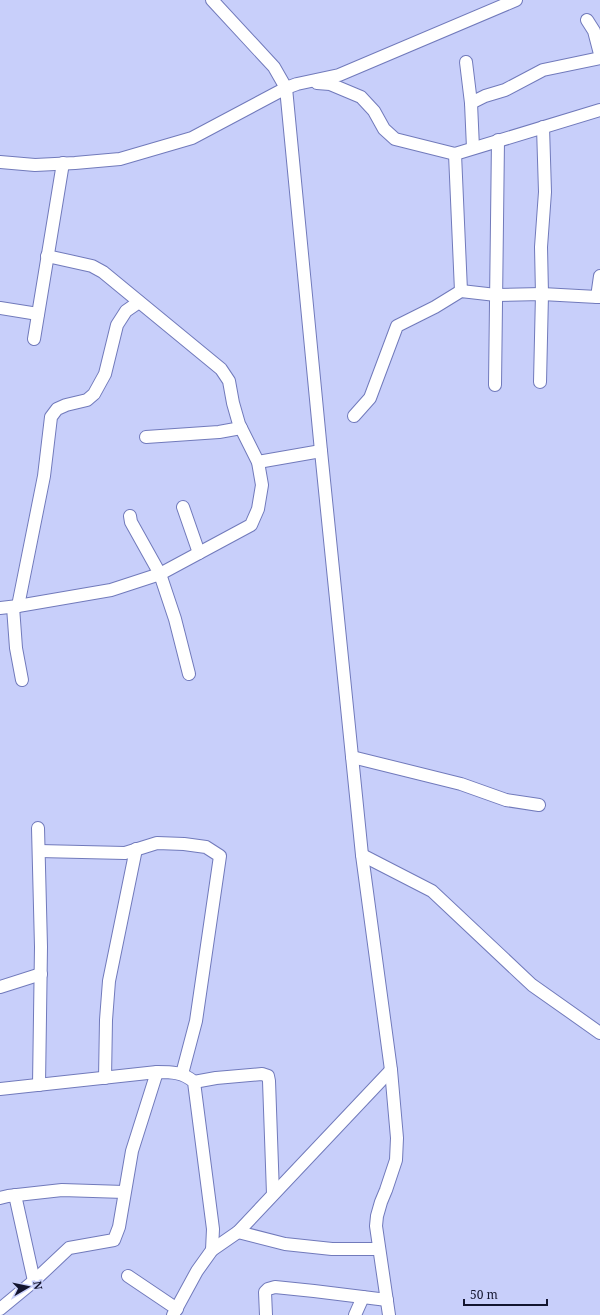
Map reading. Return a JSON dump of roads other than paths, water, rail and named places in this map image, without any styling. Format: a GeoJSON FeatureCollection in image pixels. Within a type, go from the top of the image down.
{"type":"FeatureCollection","features":[{"type":"Feature","properties":{"kind":"street"},"geometry":{"type":"LineString","coordinates":[[212,0],[274,67],[286,88],[362,855],[391,1070],[397,1138],[396,1160],[377,1216],[376,1226],[389,1315]]}},
{"type":"Feature","properties":{"kind":"street"},"geometry":{"type":"LineString","coordinates":[[0,162],[35,165],[120,158],[192,138],[286,88],[339,75],[516,0]]}},
{"type":"Feature","properties":{"kind":"street"},"geometry":{"type":"LineString","coordinates":[[587,20],[594,31],[600,54]]}},
{"type":"Feature","properties":{"kind":"street"},"geometry":{"type":"LineString","coordinates":[[471,103],[485,96],[505,90],[543,70],[600,58]]}},
{"type":"Feature","properties":{"kind":"street"},"geometry":{"type":"LineString","coordinates":[[466,62],[471,103],[473,148]]}},
{"type":"Feature","properties":{"kind":"street"},"geometry":{"type":"LineString","coordinates":[[310,82],[330,84],[361,97],[374,111],[384,129],[395,139],[455,154],[600,110]]}},
{"type":"Feature","properties":{"kind":"street"},"geometry":{"type":"LineString","coordinates":[[540,382],[542,294],[541,247],[545,192],[543,127]]}},
{"type":"Feature","properties":{"kind":"street"},"geometry":{"type":"LineString","coordinates":[[495,385],[498,140]]}},
{"type":"Feature","properties":{"kind":"street"},"geometry":{"type":"LineString","coordinates":[[455,154],[461,291]]}},
{"type":"Feature","properties":{"kind":"street"},"geometry":{"type":"LineString","coordinates":[[34,339],[63,163]]}},
{"type":"Feature","properties":{"kind":"street"},"geometry":{"type":"LineString","coordinates":[[0,608],[111,590],[160,574],[251,525],[258,509],[262,485],[258,462],[241,428],[233,403],[229,381],[221,369],[103,272],[92,266],[47,256]]}},
{"type":"Feature","properties":{"kind":"street"},"geometry":{"type":"LineString","coordinates":[[354,416],[370,398],[397,326],[435,307],[461,291],[496,295],[542,294],[598,297],[600,276]]}},
{"type":"Feature","properties":{"kind":"street"},"geometry":{"type":"LineString","coordinates":[[22,680],[16,648],[16,606],[44,476],[51,417],[57,409],[66,405],[87,400],[94,394],[105,374],[117,325],[126,311],[139,302]]}},
{"type":"Feature","properties":{"kind":"street"},"geometry":{"type":"LineString","coordinates":[[0,308],[38,314]]}},
{"type":"Feature","properties":{"kind":"street"},"geometry":{"type":"LineString","coordinates":[[146,437],[219,432],[241,428]]}},
{"type":"Feature","properties":{"kind":"street"},"geometry":{"type":"LineString","coordinates":[[258,462],[321,451]]}},
{"type":"Feature","properties":{"kind":"street"},"geometry":{"type":"LineString","coordinates":[[183,507],[199,553]]}},
{"type":"Feature","properties":{"kind":"street"},"geometry":{"type":"LineString","coordinates":[[130,516],[160,574],[175,619],[189,674]]}},
{"type":"Feature","properties":{"kind":"street"},"geometry":{"type":"LineString","coordinates":[[352,757],[461,784],[506,800],[539,805]]}},
{"type":"Feature","properties":{"kind":"street"},"geometry":{"type":"LineString","coordinates":[[38,828],[41,974],[39,1085]]}},
{"type":"Feature","properties":{"kind":"street"},"geometry":{"type":"LineString","coordinates":[[39,851],[124,853],[157,843],[184,844],[206,847],[220,856],[196,1021],[182,1074]]}},
{"type":"Feature","properties":{"kind":"street"},"geometry":{"type":"LineString","coordinates":[[105,1078],[106,1020],[109,981],[136,849]]}},
{"type":"Feature","properties":{"kind":"street"},"geometry":{"type":"LineString","coordinates":[[362,855],[432,890],[532,985],[600,1033]]}},
{"type":"Feature","properties":{"kind":"street"},"geometry":{"type":"LineString","coordinates":[[0,988],[41,974]]}},
{"type":"Feature","properties":{"kind":"street"},"geometry":{"type":"LineString","coordinates":[[128,1276],[175,1312],[196,1272],[212,1250],[238,1232],[391,1070]]}},
{"type":"Feature","properties":{"kind":"street"},"geometry":{"type":"LineString","coordinates":[[0,1309],[34,1282],[69,1248],[114,1240],[119,1227],[132,1151],[157,1072]]}},
{"type":"Feature","properties":{"kind":"street"},"geometry":{"type":"LineString","coordinates":[[0,1090],[157,1072],[171,1072],[188,1077],[194,1082],[213,1229],[212,1250]]}},
{"type":"Feature","properties":{"kind":"street"},"geometry":{"type":"LineString","coordinates":[[194,1082],[216,1078],[262,1074],[268,1076],[273,1194]]}},
{"type":"Feature","properties":{"kind":"street"},"geometry":{"type":"LineString","coordinates":[[0,1198],[62,1190],[124,1192]]}},
{"type":"Feature","properties":{"kind":"street"},"geometry":{"type":"LineString","coordinates":[[15,1195],[34,1282]]}},
{"type":"Feature","properties":{"kind":"street"},"geometry":{"type":"LineString","coordinates":[[238,1232],[285,1244],[332,1249],[380,1249]]}},
{"type":"Feature","properties":{"kind":"street"},"geometry":{"type":"LineString","coordinates":[[266,1315],[265,1292],[268,1289],[275,1287],[314,1290],[387,1300]]}},
{"type":"Feature","properties":{"kind":"street"},"geometry":{"type":"LineString","coordinates":[[355,1315],[363,1297]]}}]}
